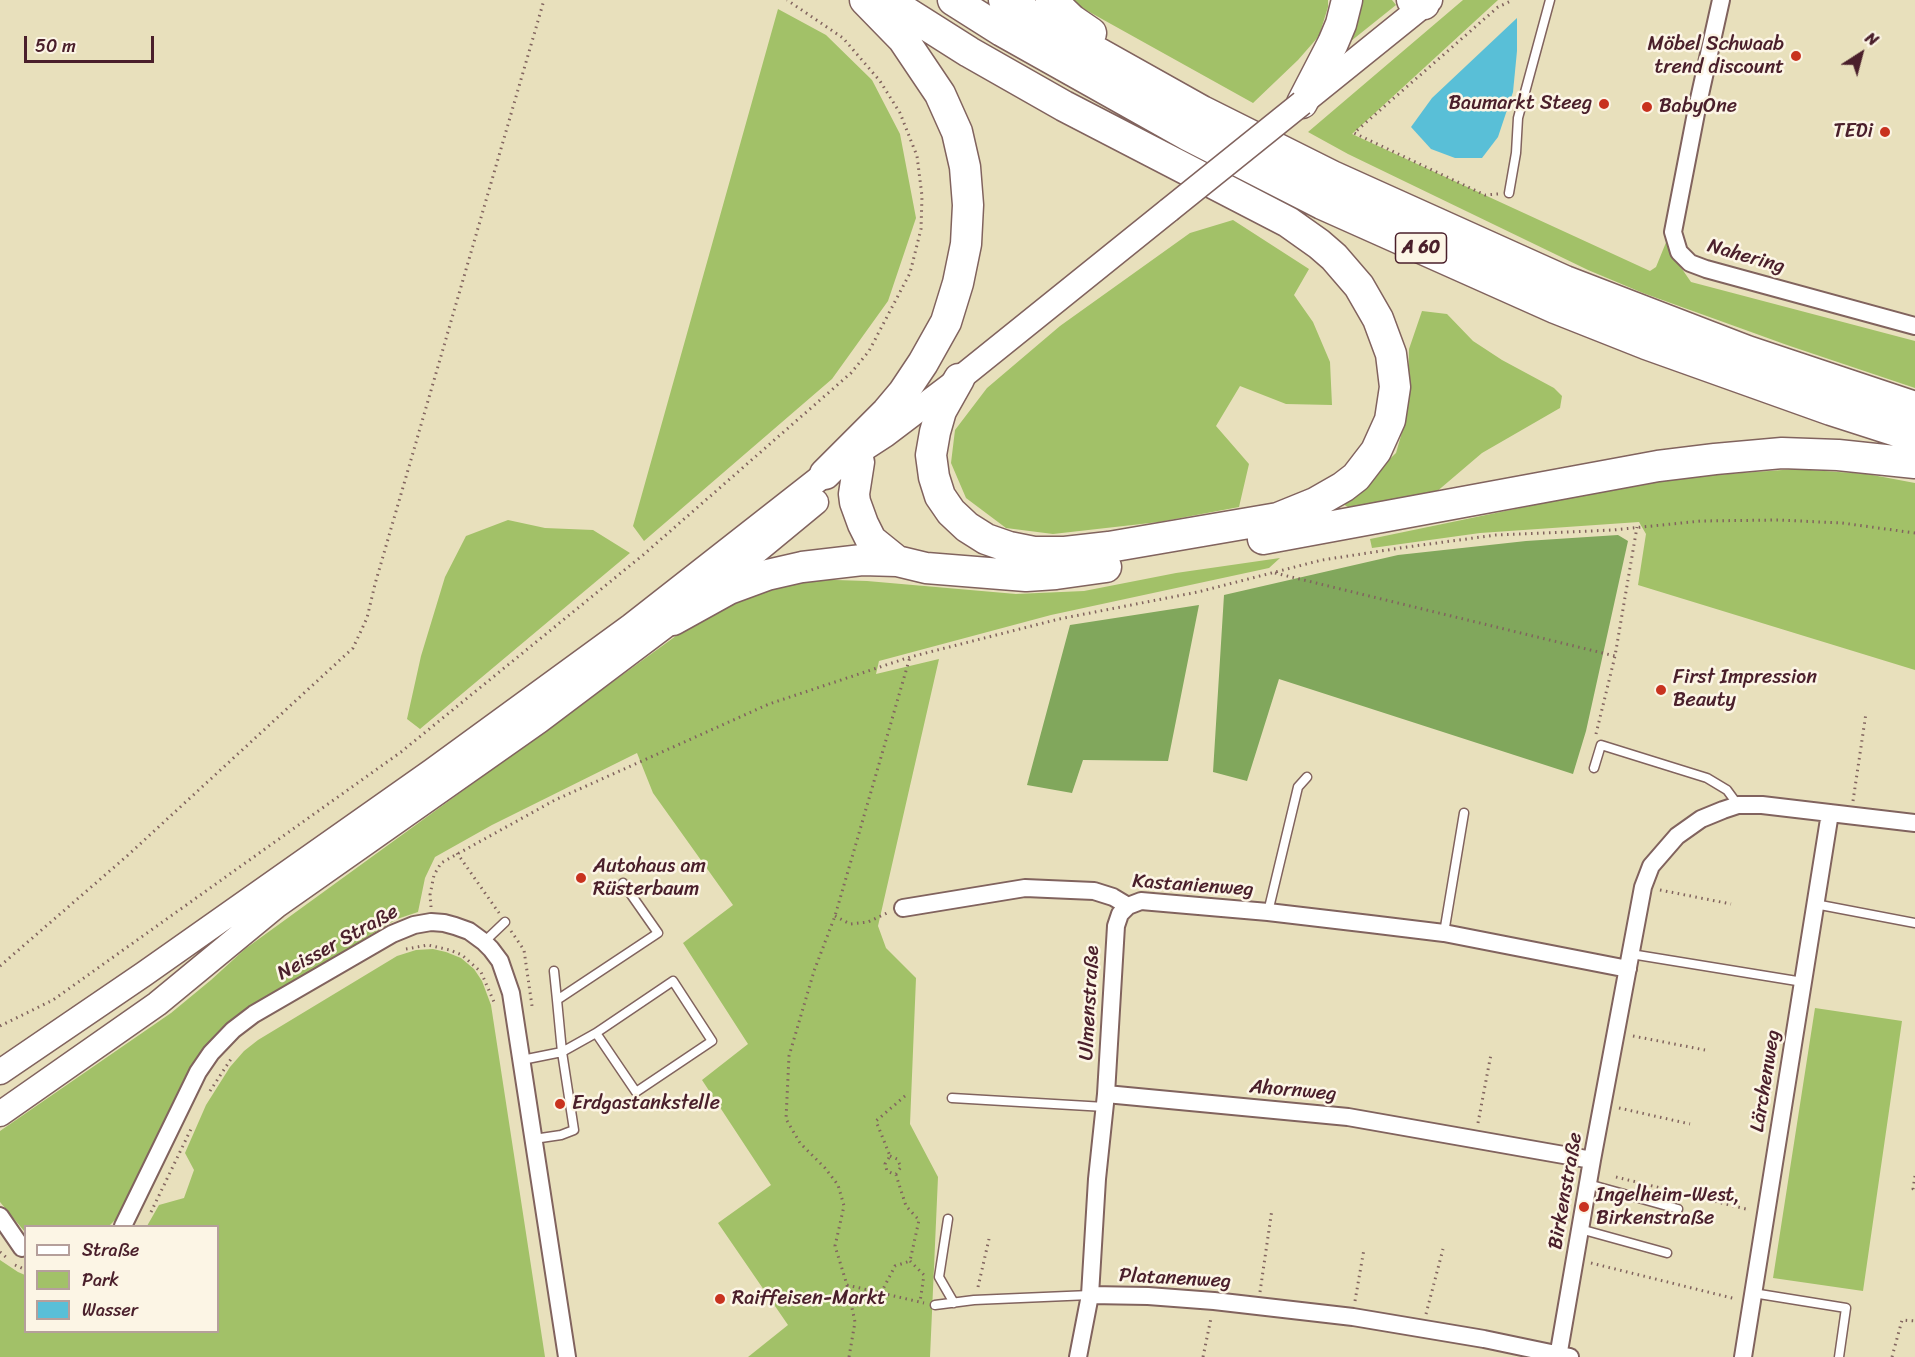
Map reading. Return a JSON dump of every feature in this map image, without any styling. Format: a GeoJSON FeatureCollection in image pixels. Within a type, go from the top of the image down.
{"type":"FeatureCollection","features":[{"type":"Feature","properties":{"kind":"highway"},"geometry":{"type":"LineString","coordinates":[[825,474],[887,412],[923,363],[946,322],[958,284],[966,244],[968,205],[965,167],[957,132],[940,94],[903,39],[865,0]]}},
{"type":"Feature","properties":{"kind":"highway"},"geometry":{"type":"LineString","coordinates":[[886,0],[969,52],[1064,106],[1288,222],[1312,239],[1334,257],[1369,302],[1391,354],[1395,387],[1390,420],[1376,451],[1356,477],[1315,504],[1278,518],[1256,522],[1098,548],[1065,552],[1034,552],[986,539],[951,512],[940,496],[931,455],[941,411],[959,379]]}},
{"type":"Feature","properties":{"kind":"highway","name":"A 60"},"geometry":{"type":"LineString","coordinates":[[953,0],[1002,31],[1179,130],[1322,204],[1555,308],[1636,340],[1749,382],[1915,437]]}},
{"type":"Feature","properties":{"kind":"highway","name":"A 60"},"geometry":{"type":"LineString","coordinates":[[1004,0],[1202,111],[1332,176],[1565,281],[1747,351],[1915,407]]}},
{"type":"Feature","properties":{"kind":"highway"},"geometry":{"type":"LineString","coordinates":[[1051,0],[1072,20],[1202,111]]}},
{"type":"Feature","properties":{"kind":"highway"},"geometry":{"type":"LineString","coordinates":[[1302,103],[1333,43],[1347,0]]}},
{"type":"Feature","properties":{"kind":"highway"},"geometry":{"type":"LineString","coordinates":[[673,620],[729,589],[767,575],[802,567],[862,560],[897,561],[926,568],[1026,576],[1056,574],[1647,468],[1704,460],[1782,453],[1838,455],[1915,463]]}},
{"type":"Feature","properties":{"kind":"highway"},"geometry":{"type":"LineString","coordinates":[[859,462],[854,494],[863,525],[871,540],[897,561]]}},
{"type":"Feature","properties":{"kind":"main road"},"geometry":{"type":"LineString","coordinates":[[4,1068],[144,974],[534,697],[649,612],[825,474],[885,435],[959,379],[1302,103],[1423,1]]}},
{"type":"Feature","properties":{"kind":"main road"},"geometry":{"type":"LineString","coordinates":[[0,1114],[157,1004],[276,906],[530,728],[673,620],[829,491],[885,435]]}},
{"type":"Feature","properties":{"kind":"street","name":"Nahering"},"geometry":{"type":"LineString","coordinates":[[1721,0],[1697,108],[1674,232],[1679,252],[1690,263],[1706,269],[1915,326]]}},
{"type":"Feature","properties":{"kind":"street"},"geometry":{"type":"LineString","coordinates":[[1738,805],[1851,814],[1915,823]]}},
{"type":"Feature","properties":{"kind":"street","name":"Birkenstraße"},"geometry":{"type":"LineString","coordinates":[[1562,1356],[1580,1228],[1643,887],[1651,866],[1677,836],[1701,819],[1738,805]]}},
{"type":"Feature","properties":{"kind":"street","name":"Lärchenweg"},"geometry":{"type":"LineString","coordinates":[[1743,1357],[1830,813]]}},
{"type":"Feature","properties":{"kind":"street","name":"Kastanienweg"},"geometry":{"type":"LineString","coordinates":[[896,910],[1025,888],[1094,891],[1113,897],[1128,906],[1141,901],[1268,912],[1444,933],[1629,962]]}},
{"type":"Feature","properties":{"kind":"street","name":"Ulmenstraße"},"geometry":{"type":"LineString","coordinates":[[1078,1357],[1090,1295],[1116,926],[1120,914],[1128,906]]}},
{"type":"Feature","properties":{"kind":"street","name":"Neisser Straße"},"geometry":{"type":"LineString","coordinates":[[124,1225],[189,1088],[205,1062],[223,1040],[254,1014],[393,933],[414,925],[431,922],[455,926],[484,942],[500,962],[511,993],[567,1357]]}},
{"type":"Feature","properties":{"kind":"street","name":"Ahornweg"},"geometry":{"type":"LineString","coordinates":[[1105,1101],[1348,1117],[1476,1139],[1590,1171]]}},
{"type":"Feature","properties":{"kind":"street"},"geometry":{"type":"LineString","coordinates":[[0,1216],[24,1249]]}},
{"type":"Feature","properties":{"kind":"street"},"geometry":{"type":"LineString","coordinates":[[0,1235],[24,1249]]}},
{"type":"Feature","properties":{"kind":"street","name":"Platanenweg"},"geometry":{"type":"LineString","coordinates":[[1090,1295],[1148,1296],[1214,1301],[1353,1317],[1484,1339],[1562,1356]]}},
{"type":"Feature","properties":{"kind":"lane"},"geometry":{"type":"LineString","coordinates":[[1509,193],[1516,153],[1518,118],[1550,0]]}},
{"type":"Feature","properties":{"kind":"lane"},"geometry":{"type":"LineString","coordinates":[[1594,768],[1601,745],[1707,778],[1726,790],[1738,805]]}},
{"type":"Feature","properties":{"kind":"lane","name":"Kastanienweg"},"geometry":{"type":"LineString","coordinates":[[1268,912],[1298,787],[1307,777]]}},
{"type":"Feature","properties":{"kind":"lane"},"geometry":{"type":"LineString","coordinates":[[1444,933],[1464,813]]}},
{"type":"Feature","properties":{"kind":"lane"},"geometry":{"type":"LineString","coordinates":[[557,1000],[658,933],[623,882]]}},
{"type":"Feature","properties":{"kind":"lane"},"geometry":{"type":"LineString","coordinates":[[1815,904],[1915,923]]}},
{"type":"Feature","properties":{"kind":"lane"},"geometry":{"type":"LineString","coordinates":[[484,942],[505,922]]}},
{"type":"Feature","properties":{"kind":"lane"},"geometry":{"type":"LineString","coordinates":[[1629,962],[1803,982]]}},
{"type":"Feature","properties":{"kind":"lane"},"geometry":{"type":"LineString","coordinates":[[534,1140],[574,1130],[562,1052],[555,971]]}},
{"type":"Feature","properties":{"kind":"lane"},"geometry":{"type":"LineString","coordinates":[[522,1060],[562,1052],[596,1033],[673,981],[712,1041],[636,1092],[596,1033]]}},
{"type":"Feature","properties":{"kind":"lane"},"geometry":{"type":"LineString","coordinates":[[952,1098],[1105,1101]]}},
{"type":"Feature","properties":{"kind":"lane"},"geometry":{"type":"LineString","coordinates":[[1590,1171],[1678,1209]]}},
{"type":"Feature","properties":{"kind":"lane"},"geometry":{"type":"LineString","coordinates":[[948,1219],[939,1277],[954,1303]]}},
{"type":"Feature","properties":{"kind":"lane"},"geometry":{"type":"LineString","coordinates":[[1580,1228],[1667,1253]]}},
{"type":"Feature","properties":{"kind":"lane"},"geometry":{"type":"LineString","coordinates":[[934,1305],[974,1300],[1090,1295]]}},
{"type":"Feature","properties":{"kind":"lane"},"geometry":{"type":"LineString","coordinates":[[1753,1298],[1845,1308],[1839,1357]]}},
{"type":"Feature","properties":{"kind":"path"},"geometry":{"type":"LineString","coordinates":[[0,966],[127,856],[353,648],[367,618],[544,0]]}},
{"type":"Feature","properties":{"kind":"path"},"geometry":{"type":"LineString","coordinates":[[0,1026],[52,1000],[400,753],[643,555],[829,394],[851,373],[869,351],[910,273],[921,229],[922,196],[917,156],[900,113],[880,81],[843,38],[787,0]]}},
{"type":"Feature","properties":{"kind":"path"},"geometry":{"type":"LineString","coordinates":[[1509,193],[1485,195],[1354,133],[1498,7],[1514,0]]}},
{"type":"Feature","properties":{"kind":"path"},"geometry":{"type":"LineString","coordinates":[[431,922],[430,895],[434,875],[441,863],[457,853],[555,800],[769,704],[910,657],[1059,619],[1198,592],[1322,561],[1485,537],[1701,521],[1778,520],[1842,523],[1915,533]]}},
{"type":"Feature","properties":{"kind":"path"},"geometry":{"type":"LineString","coordinates":[[1601,745],[1594,742],[1616,656],[1637,527]]}},
{"type":"Feature","properties":{"kind":"path"},"geometry":{"type":"LineString","coordinates":[[1273,573],[1616,656]]}},
{"type":"Feature","properties":{"kind":"path"},"geometry":{"type":"LineString","coordinates":[[849,1357],[855,1322],[835,1246],[844,1206],[838,1185],[800,1143],[786,1119],[789,1056],[814,971],[835,916],[910,657]]}},
{"type":"Feature","properties":{"kind":"path"},"geometry":{"type":"LineString","coordinates":[[1851,814],[1866,713]]}},
{"type":"Feature","properties":{"kind":"path"},"geometry":{"type":"LineString","coordinates":[[1643,887],[1731,904]]}},
{"type":"Feature","properties":{"kind":"path"},"geometry":{"type":"LineString","coordinates":[[835,916],[850,924],[868,922],[896,910]]}},
{"type":"Feature","properties":{"kind":"path"},"geometry":{"type":"LineString","coordinates":[[397,951],[428,945],[450,950],[462,956],[481,972],[495,1005]]}},
{"type":"Feature","properties":{"kind":"path"},"geometry":{"type":"LineString","coordinates":[[1616,1032],[1705,1050]]}},
{"type":"Feature","properties":{"kind":"path"},"geometry":{"type":"LineString","coordinates":[[1476,1139],[1491,1054]]}},
{"type":"Feature","properties":{"kind":"path"},"geometry":{"type":"LineString","coordinates":[[207,1095],[232,1057]]}},
{"type":"Feature","properties":{"kind":"path"},"geometry":{"type":"LineString","coordinates":[[896,1174],[901,1167],[897,1159],[890,1156],[876,1121],[905,1096]]}},
{"type":"Feature","properties":{"kind":"path"},"geometry":{"type":"LineString","coordinates":[[1603,1104],[1690,1124]]}},
{"type":"Feature","properties":{"kind":"path"},"geometry":{"type":"LineString","coordinates":[[149,1214],[192,1126]]}},
{"type":"Feature","properties":{"kind":"path"},"geometry":{"type":"LineString","coordinates":[[890,1156],[885,1164],[886,1171],[896,1174]]}},
{"type":"Feature","properties":{"kind":"path"},"geometry":{"type":"LineString","coordinates":[[1590,1171],[1766,1214]]}},
{"type":"Feature","properties":{"kind":"path"},"geometry":{"type":"LineString","coordinates":[[896,1174],[906,1206],[919,1220],[910,1261]]}},
{"type":"Feature","properties":{"kind":"path"},"geometry":{"type":"LineString","coordinates":[[1915,1176],[1913,1189],[1915,1190]]}},
{"type":"Feature","properties":{"kind":"path"},"geometry":{"type":"LineString","coordinates":[[1258,1305],[1272,1209]]}},
{"type":"Feature","properties":{"kind":"path"},"geometry":{"type":"LineString","coordinates":[[974,1300],[989,1239]]}},
{"type":"Feature","properties":{"kind":"path"},"geometry":{"type":"LineString","coordinates":[[1353,1317],[1364,1249]]}},
{"type":"Feature","properties":{"kind":"path"},"geometry":{"type":"LineString","coordinates":[[1422,1329],[1443,1249]]}},
{"type":"Feature","properties":{"kind":"path"},"geometry":{"type":"LineString","coordinates":[[1575,1259],[1753,1298]]}},
{"type":"Feature","properties":{"kind":"path"},"geometry":{"type":"LineString","coordinates":[[881,1293],[895,1266],[910,1261]]}},
{"type":"Feature","properties":{"kind":"path"},"geometry":{"type":"LineString","coordinates":[[910,1261],[924,1275],[920,1302]]}},
{"type":"Feature","properties":{"kind":"path"},"geometry":{"type":"LineString","coordinates":[[847,1285],[934,1305]]}},
{"type":"Feature","properties":{"kind":"path"},"geometry":{"type":"LineString","coordinates":[[1203,1357],[1214,1301]]}},
{"type":"Feature","properties":{"kind":"path"},"geometry":{"type":"LineString","coordinates":[[1892,1357],[1902,1320],[1915,1321]]}},
{"type":"Feature","properties":{"kind":"green space"},"geometry":{"type":"Polygon","coordinates":[[[1072,0],[1328,0],[1328,7],[1319,36],[1298,60],[1253,103],[1084,9],[1072,0]]]}},
{"type":"Feature","properties":{"kind":"green space"},"geometry":{"type":"Polygon","coordinates":[[[1358,0],[1392,0],[1396,5],[1336,53],[1358,0]]]}},
{"type":"Feature","properties":{"kind":"green space"},"geometry":{"type":"Polygon","coordinates":[[[1463,0],[1498,0],[1352,134],[1650,271],[1656,267],[1667,240],[1673,256],[1691,282],[1915,341],[1915,388],[1787,345],[1643,293],[1588,270],[1348,154],[1308,132],[1463,0]]]}},
{"type":"Feature","properties":{"kind":"green space"},"geometry":{"type":"Polygon","coordinates":[[[778,9],[826,35],[872,80],[900,134],[916,218],[888,301],[832,379],[644,541],[633,526],[778,9]]]}},
{"type":"Feature","properties":{"kind":"green space"},"geometry":{"type":"Polygon","coordinates":[[[1233,220],[1309,269],[1294,295],[1313,322],[1330,362],[1332,405],[1286,404],[1240,386],[1216,426],[1249,464],[1239,507],[1159,522],[1053,534],[1006,528],[966,498],[951,463],[955,430],[987,388],[1060,326],[1190,233],[1233,220]]]}},
{"type":"Feature","properties":{"kind":"green space"},"geometry":{"type":"Polygon","coordinates":[[[1422,311],[1447,314],[1473,341],[1502,360],[1554,388],[1562,396],[1560,408],[1482,453],[1428,499],[1353,510],[1343,504],[1396,453],[1407,415],[1409,349],[1422,311]]]}},
{"type":"Feature","properties":{"kind":"green space"},"geometry":{"type":"Polygon","coordinates":[[[1796,469],[1867,474],[1915,483],[1915,670],[1638,585],[1646,534],[1639,522],[1480,533],[1372,548],[1370,539],[1660,479],[1796,469]]]}},
{"type":"Feature","properties":{"kind":"green space"},"geometry":{"type":"Polygon","coordinates":[[[508,520],[545,528],[593,530],[630,553],[420,729],[407,719],[421,656],[445,577],[466,536],[508,520]]]}},
{"type":"Feature","properties":{"kind":"green space"},"geometry":{"type":"Polygon","coordinates":[[[1618,535],[1628,541],[1586,731],[1573,774],[1279,679],[1247,781],[1213,772],[1224,595],[1398,555],[1526,541],[1618,535]]]}},
{"type":"Feature","properties":{"kind":"green space"},"geometry":{"type":"Polygon","coordinates":[[[1280,558],[1269,568],[1051,615],[879,661],[876,674],[939,659],[878,926],[886,948],[916,978],[910,1124],[938,1177],[930,1357],[748,1357],[788,1325],[718,1223],[771,1185],[702,1080],[748,1044],[683,943],[733,905],[653,793],[637,753],[492,825],[435,857],[425,878],[418,912],[397,919],[248,1009],[224,1027],[203,1049],[184,1079],[125,1203],[110,1225],[24,1225],[24,1231],[0,1202],[0,1131],[171,1013],[245,949],[699,619],[743,596],[804,579],[867,581],[1016,594],[1084,591],[1176,573],[1280,558]]]}},
{"type":"Feature","properties":{"kind":"green space"},"geometry":{"type":"Polygon","coordinates":[[[1199,605],[1168,761],[1083,760],[1072,793],[1027,785],[1070,625],[1199,605]]]}},
{"type":"Feature","properties":{"kind":"green space"},"geometry":{"type":"Polygon","coordinates":[[[433,949],[461,958],[474,969],[482,981],[491,1005],[545,1357],[0,1357],[0,1260],[24,1275],[24,1333],[219,1333],[219,1225],[148,1225],[159,1205],[184,1198],[194,1170],[185,1153],[206,1105],[230,1067],[258,1040],[397,956],[416,950],[433,949]]]}},
{"type":"Feature","properties":{"kind":"green space"},"geometry":{"type":"Polygon","coordinates":[[[1815,1008],[1902,1021],[1863,1291],[1773,1278],[1815,1008]]]}},
{"type":"Feature","properties":{"kind":"water"},"geometry":{"type":"Polygon","coordinates":[[[1517,18],[1513,92],[1498,137],[1482,158],[1455,158],[1431,149],[1411,127],[1432,98],[1517,18]]]}},
{"type":"Feature","properties":{"kind":"place","name":"Möbel Schwaab trend discount"},"geometry":{"type":"Point","coordinates":[1796,56]}},
{"type":"Feature","properties":{"kind":"place","name":"Baumarkt Steeg"},"geometry":{"type":"Point","coordinates":[1604,104]}},
{"type":"Feature","properties":{"kind":"place","name":"BabyOne"},"geometry":{"type":"Point","coordinates":[1647,107]}},
{"type":"Feature","properties":{"kind":"place","name":"TEDi"},"geometry":{"type":"Point","coordinates":[1885,132]}},
{"type":"Feature","properties":{"kind":"place","name":"First Impression Beauty"},"geometry":{"type":"Point","coordinates":[1661,690]}},
{"type":"Feature","properties":{"kind":"place","name":"Autohaus am Rüsterbaum"},"geometry":{"type":"Point","coordinates":[581,878]}},
{"type":"Feature","properties":{"kind":"place","name":"Erdgastankstelle"},"geometry":{"type":"Point","coordinates":[560,1104]}},
{"type":"Feature","properties":{"kind":"place","name":"Ingelheim-West, Birkenstraße"},"geometry":{"type":"Point","coordinates":[1584,1207]}},
{"type":"Feature","properties":{"kind":"place","name":"Raiffeisen-Markt"},"geometry":{"type":"Point","coordinates":[720,1299]}}]}
